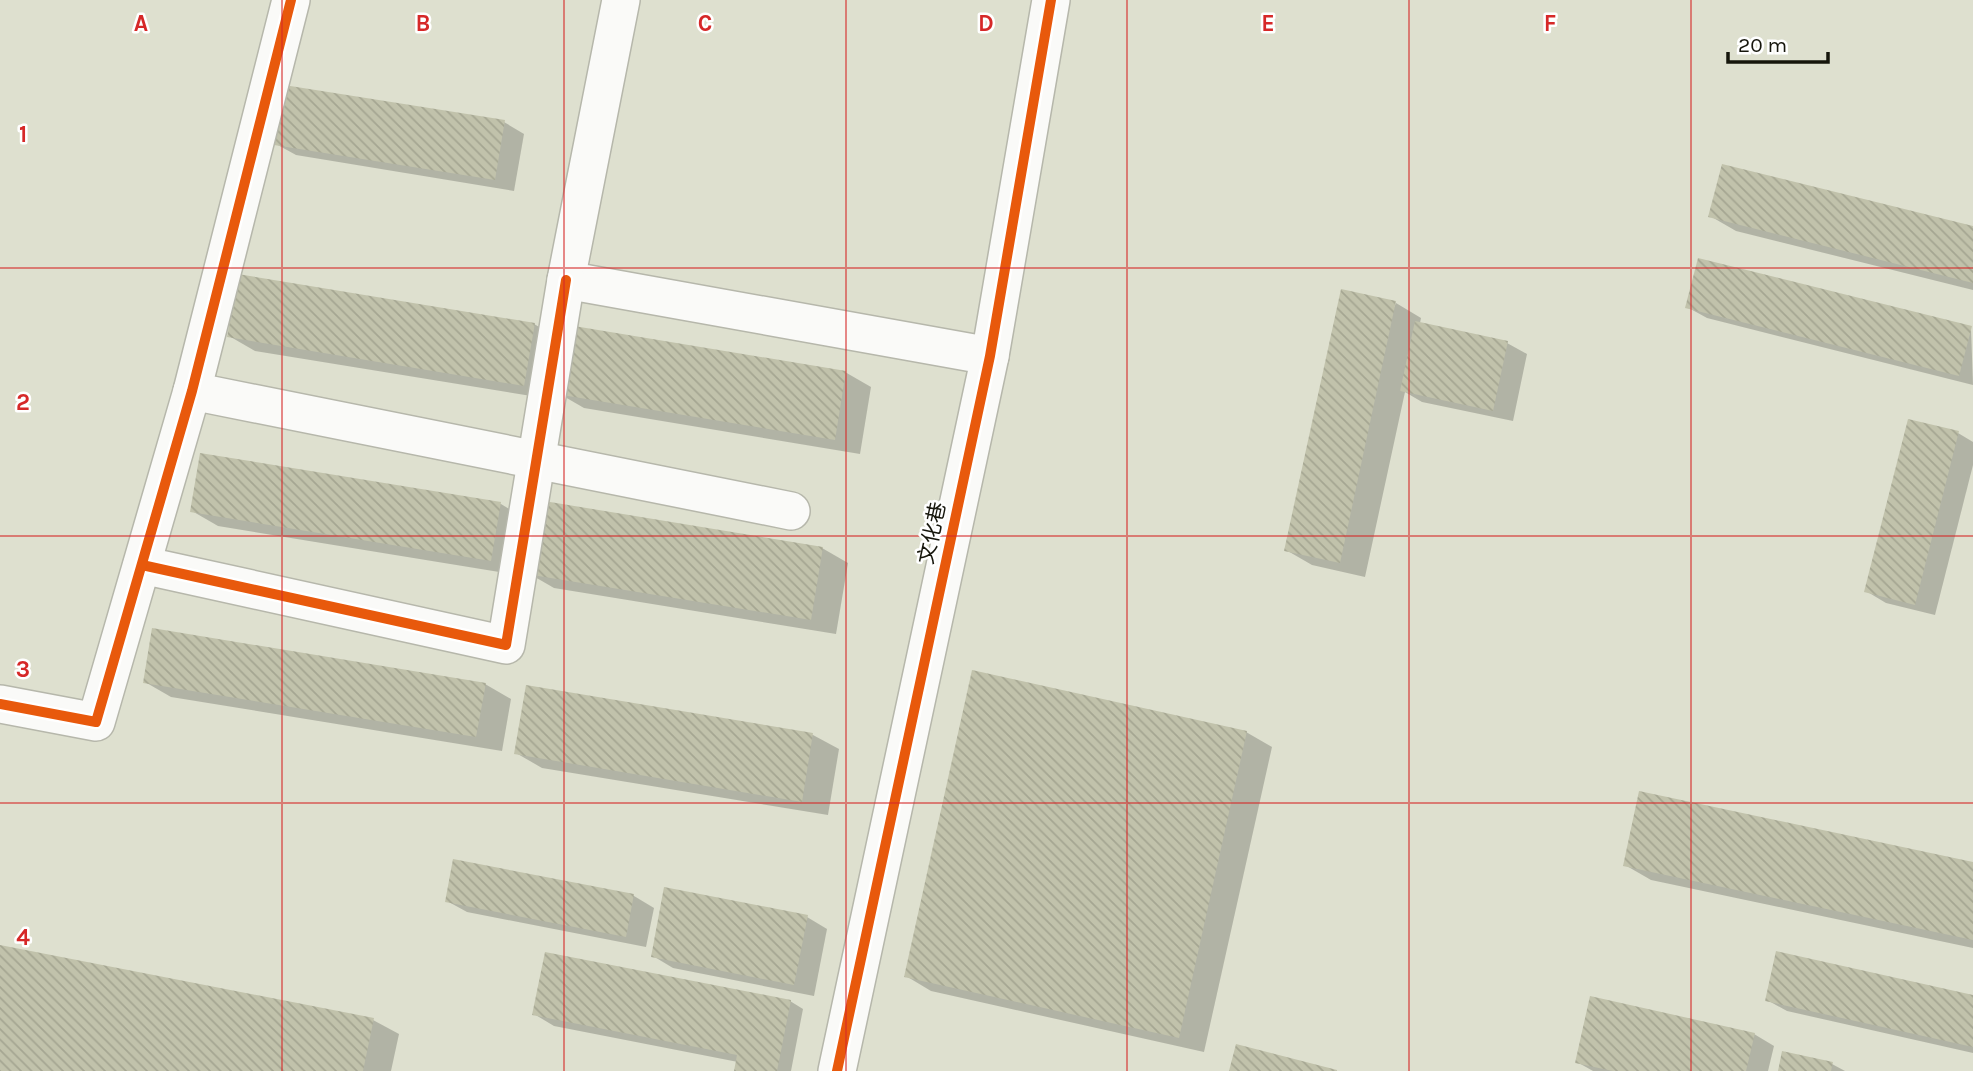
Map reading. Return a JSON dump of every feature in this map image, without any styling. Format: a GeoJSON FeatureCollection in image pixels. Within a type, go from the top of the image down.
{"type":"FeatureCollection","features":[{"type":"Feature","properties":{"kind":"street"},"geometry":{"type":"LineString","coordinates":[[0,704],[96,722],[192,391],[291,0]]}},
{"type":"Feature","properties":{"kind":"street"},"geometry":{"type":"LineString","coordinates":[[142,565],[506,645],[534,459],[621,0]]}},
{"type":"Feature","properties":{"kind":"street","name":"文化巷"},"geometry":{"type":"LineString","coordinates":[[838,1071],[989,356],[1051,0]]}},
{"type":"Feature","properties":{"kind":"street"},"geometry":{"type":"LineString","coordinates":[[566,280],[989,356]]}},
{"type":"Feature","properties":{"kind":"street"},"geometry":{"type":"LineString","coordinates":[[192,391],[791,511]]}},
{"type":"Feature","properties":{"kind":"building"},"geometry":{"type":"Polygon","coordinates":[[[284,85],[505,120],[495,180],[274,145],[284,85]]]}},
{"type":"Feature","properties":{"kind":"building"},"geometry":{"type":"Polygon","coordinates":[[[1722,164],[1973,226],[1973,283],[1708,217],[1722,164]]]}},
{"type":"Feature","properties":{"kind":"building"},"geometry":{"type":"Polygon","coordinates":[[[1698,258],[1972,326],[1959,376],[1685,308],[1698,258]]]}},
{"type":"Feature","properties":{"kind":"building"},"geometry":{"type":"Polygon","coordinates":[[[238,274],[535,323],[524,386],[227,337],[238,274]]]}},
{"type":"Feature","properties":{"kind":"building"},"geometry":{"type":"Polygon","coordinates":[[[1341,289],[1396,301],[1340,563],[1284,551],[1341,289]]]}},
{"type":"Feature","properties":{"kind":"building"},"geometry":{"type":"Polygon","coordinates":[[[1415,321],[1508,341],[1493,411],[1400,391],[1415,321]]]}},
{"type":"Feature","properties":{"kind":"building"},"geometry":{"type":"Polygon","coordinates":[[[568,325],[846,371],[835,440],[556,394],[568,325]]]}},
{"type":"Feature","properties":{"kind":"building"},"geometry":{"type":"Polygon","coordinates":[[[1908,419],[1959,431],[1915,605],[1864,592],[1908,419]]]}},
{"type":"Feature","properties":{"kind":"building"},"geometry":{"type":"Polygon","coordinates":[[[200,453],[501,502],[491,561],[190,512],[200,453]]]}},
{"type":"Feature","properties":{"kind":"building"},"geometry":{"type":"Polygon","coordinates":[[[538,500],[823,547],[811,620],[526,574],[538,500]]]}},
{"type":"Feature","properties":{"kind":"building"},"geometry":{"type":"Polygon","coordinates":[[[152,628],[486,683],[476,737],[143,683],[152,628]]]}},
{"type":"Feature","properties":{"kind":"building"},"geometry":{"type":"Polygon","coordinates":[[[972,670],[1247,731],[1179,1038],[904,977],[972,670]]]}},
{"type":"Feature","properties":{"kind":"building"},"geometry":{"type":"Polygon","coordinates":[[[526,685],[813,733],[802,802],[514,754],[526,685]]]}},
{"type":"Feature","properties":{"kind":"building"},"geometry":{"type":"Polygon","coordinates":[[[1639,791],[1973,862],[1973,940],[1623,866],[1639,791]]]}},
{"type":"Feature","properties":{"kind":"building"},"geometry":{"type":"Polygon","coordinates":[[[453,859],[634,894],[626,937],[445,902],[453,859]]]}},
{"type":"Feature","properties":{"kind":"building"},"geometry":{"type":"Polygon","coordinates":[[[664,887],[808,915],[794,985],[651,957],[664,887]]]}},
{"type":"Feature","properties":{"kind":"building"},"geometry":{"type":"Polygon","coordinates":[[[0,945],[374,1018],[363,1071],[0,1071],[0,945]]]}},
{"type":"Feature","properties":{"kind":"building"},"geometry":{"type":"Polygon","coordinates":[[[1776,951],[1973,995],[1973,1047],[1765,1001],[1776,951]]]}},
{"type":"Feature","properties":{"kind":"building"},"geometry":{"type":"Polygon","coordinates":[[[545,952],[791,1000],[777,1071],[734,1071],[737,1055],[532,1015],[545,952]]]}},
{"type":"Feature","properties":{"kind":"building"},"geometry":{"type":"Polygon","coordinates":[[[1590,996],[1755,1033],[1746,1071],[1613,1071],[1575,1063],[1590,996]]]}},
{"type":"Feature","properties":{"kind":"building"},"geometry":{"type":"Polygon","coordinates":[[[1236,1044],[1337,1070],[1337,1071],[1229,1071],[1236,1044]]]}},
{"type":"Feature","properties":{"kind":"building"},"geometry":{"type":"Polygon","coordinates":[[[1782,1051],[1833,1062],[1831,1071],[1778,1071],[1782,1051]]]}},
{"type":"Feature","properties":{"kind":"cycle path"},"geometry":{"type":"LineString","coordinates":[[0,704],[96,722],[192,391],[291,0]]}},
{"type":"Feature","properties":{"kind":"cycle path"},"geometry":{"type":"LineString","coordinates":[[837,1071],[990,356],[1051,0]]}},
{"type":"Feature","properties":{"kind":"cycle path"},"geometry":{"type":"LineString","coordinates":[[142,565],[506,645],[566,280]]}}]}
